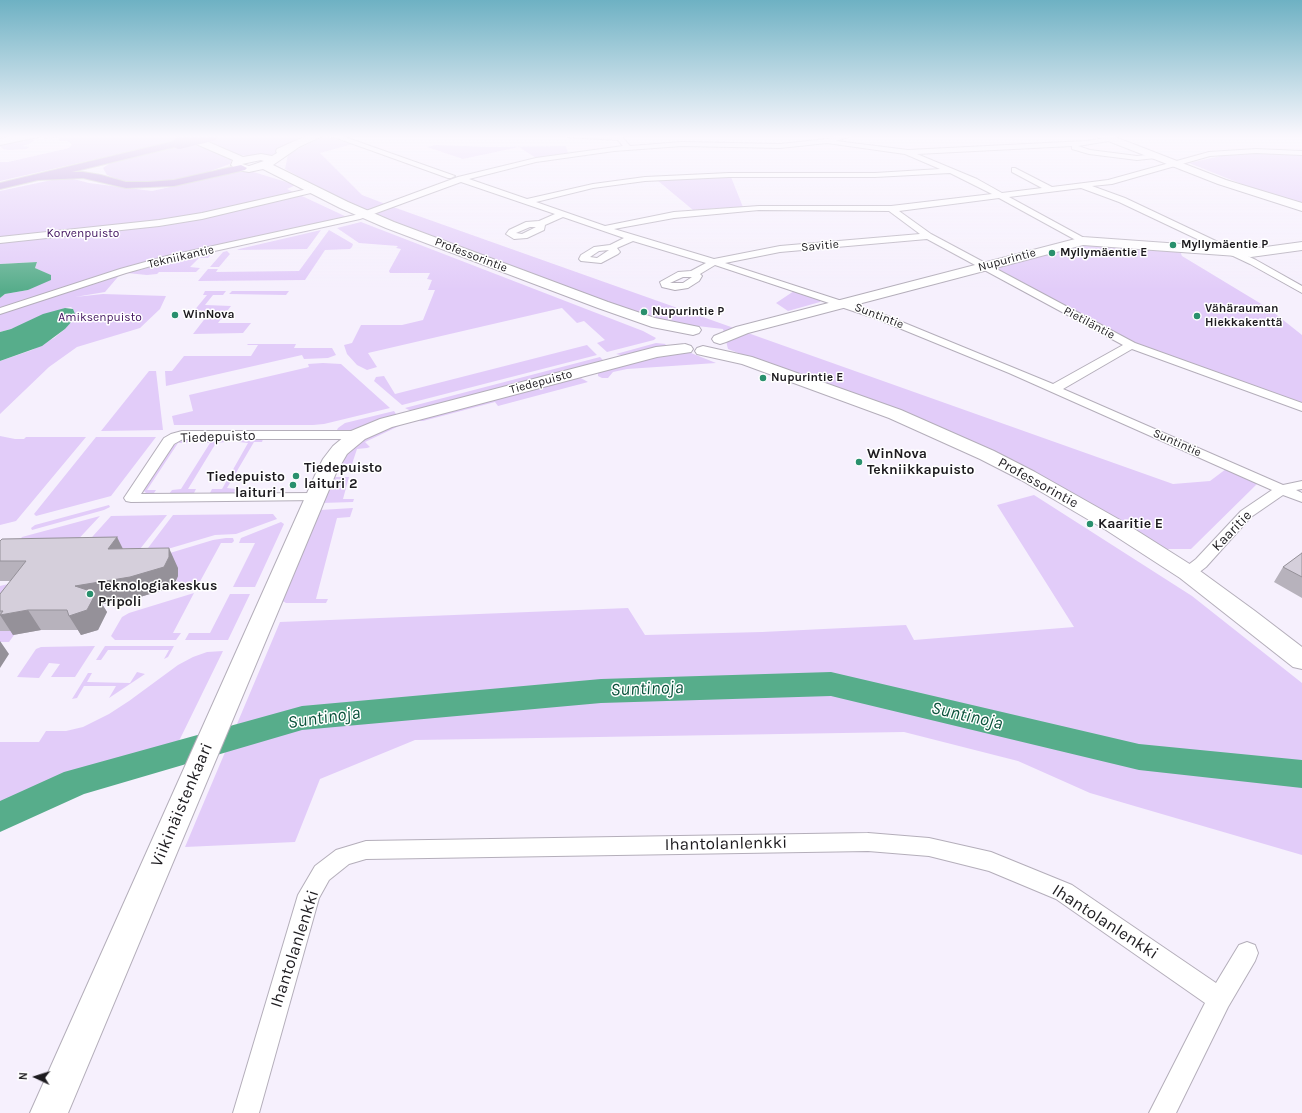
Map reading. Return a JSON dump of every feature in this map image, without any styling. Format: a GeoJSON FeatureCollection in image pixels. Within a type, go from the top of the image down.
{"type":"FeatureCollection","features":[{"type":"Feature","properties":{"kind":"main road","name":"Professorintie"},"geometry":{"type":"LineString","coordinates":[[306,187],[365,214],[603,305],[652,322],[693,330],[717,339],[746,360]]}},
{"type":"Feature","properties":{"kind":"main road"},"geometry":{"type":"LineString","coordinates":[[1238,187],[1302,207]]}},
{"type":"Feature","properties":{"kind":"main road","name":"Nupurintie"},"geometry":{"type":"LineString","coordinates":[[703,351],[713,349],[717,339],[742,330],[1083,241],[1231,252],[1268,251],[1302,246]]}},
{"type":"Feature","properties":{"kind":"main road","name":"Professorintie"},"geometry":{"type":"LineString","coordinates":[[652,322],[679,343],[703,351],[746,360],[895,414],[987,455],[1028,476],[1113,525],[1188,573],[1302,660]]}},
{"type":"Feature","properties":{"kind":"main road"},"geometry":{"type":"LineString","coordinates":[[679,343],[683,332],[693,330]]}},
{"type":"Feature","properties":{"kind":"main road","name":"Tiedepuisto"},"geometry":{"type":"LineString","coordinates":[[316,497],[333,460],[340,450],[358,435],[373,427],[656,352],[679,343]]}},
{"type":"Feature","properties":{"kind":"main road","name":"Viikinäistenkaari"},"geometry":{"type":"LineString","coordinates":[[49,1113],[316,497]]}},
{"type":"Feature","properties":{"kind":"street","name":"Tekniikantie"},"geometry":{"type":"LineString","coordinates":[[0,311],[122,271],[167,259],[365,214],[439,187]]}},
{"type":"Feature","properties":{"kind":"street","name":"Suntintie"},"geometry":{"type":"LineString","coordinates":[[483,187],[632,238],[844,303],[933,337],[1302,498]]}},
{"type":"Feature","properties":{"kind":"street"},"geometry":{"type":"LineString","coordinates":[[526,202],[589,187]]}},
{"type":"Feature","properties":{"kind":"street"},"geometry":{"type":"LineString","coordinates":[[985,187],[1083,241]]}},
{"type":"Feature","properties":{"kind":"street"},"geometry":{"type":"LineString","coordinates":[[1046,187],[1050,189]]}},
{"type":"Feature","properties":{"kind":"street"},"geometry":{"type":"LineString","coordinates":[[606,228],[674,215],[759,208],[891,209],[999,194],[1073,187]]}},
{"type":"Feature","properties":{"kind":"street"},"geometry":{"type":"LineString","coordinates":[[1086,187],[1122,200],[1253,262],[1302,290]]}},
{"type":"Feature","properties":{"kind":"street"},"geometry":{"type":"LineString","coordinates":[[0,240],[159,223],[202,216],[312,190]]}},
{"type":"Feature","properties":{"kind":"street","name":"Pietiläntie"},"geometry":{"type":"LineString","coordinates":[[891,209],[928,236],[983,267],[1131,345],[1302,407]]}},
{"type":"Feature","properties":{"kind":"street"},"geometry":{"type":"LineString","coordinates":[[540,224],[563,214]]}},
{"type":"Feature","properties":{"kind":"street","name":"Savitie"},"geometry":{"type":"LineString","coordinates":[[714,262],[786,249],[928,236]]}},
{"type":"Feature","properties":{"kind":"street"},"geometry":{"type":"LineString","coordinates":[[612,247],[632,238]]}},
{"type":"Feature","properties":{"kind":"street"},"geometry":{"type":"LineString","coordinates":[[693,274],[714,262]]}},
{"type":"Feature","properties":{"kind":"street"},"geometry":{"type":"LineString","coordinates":[[1054,389],[1131,345]]}},
{"type":"Feature","properties":{"kind":"street","name":"Tiedepuisto"},"geometry":{"type":"LineString","coordinates":[[316,497],[131,498],[169,441],[175,437],[358,435]]}},
{"type":"Feature","properties":{"kind":"street","name":"Kaaritie"},"geometry":{"type":"LineString","coordinates":[[1188,573],[1201,563],[1246,514],[1283,489],[1302,485]]}},
{"type":"Feature","properties":{"kind":"street","name":"Ihantolanlenkki"},"geometry":{"type":"LineString","coordinates":[[246,1113],[309,895],[322,873],[343,856],[366,850],[868,842],[929,847],[991,862],[1064,892],[1220,999]]}},
{"type":"Feature","properties":{"kind":"street"},"geometry":{"type":"LineString","coordinates":[[1162,1113],[1220,999],[1247,953]]}},
{"type":"Feature","properties":{"kind":"green space","name":"Korvenpuisto"},"geometry":{"type":"Polygon","coordinates":[[[19,187],[120,187],[152,191],[170,187],[292,187],[287,189],[349,218],[123,271],[105,292],[75,297],[103,294],[166,296],[160,309],[140,328],[77,347],[49,367],[0,414],[0,361],[32,350],[54,338],[65,329],[73,309],[71,307],[65,308],[0,332],[0,298],[5,294],[28,290],[50,275],[35,268],[37,262],[0,264],[0,191],[19,187]]]}},
{"type":"Feature","properties":{"kind":"green space"},"geometry":{"type":"Polygon","coordinates":[[[317,187],[354,187],[362,195],[396,208],[1173,484],[1210,481],[1226,469],[1257,484],[1191,549],[1167,549],[909,420],[728,349],[723,329],[646,320],[365,214],[317,187]]]}},
{"type":"Feature","properties":{"kind":"green space"},"geometry":{"type":"Polygon","coordinates":[[[665,187],[735,187],[743,207],[693,210],[665,187]]]}},
{"type":"Feature","properties":{"kind":"green space"},"geometry":{"type":"Polygon","coordinates":[[[1250,187],[1302,187],[1302,203],[1250,187]]]}},
{"type":"Feature","properties":{"kind":"green space"},"geometry":{"type":"Polygon","coordinates":[[[361,222],[643,331],[656,338],[654,340],[607,352],[597,343],[605,340],[584,321],[577,323],[562,308],[368,353],[377,367],[367,370],[357,365],[347,354],[344,345],[352,343],[361,325],[402,325],[423,320],[435,290],[428,290],[432,280],[427,279],[430,273],[390,273],[389,271],[401,249],[396,248],[398,246],[359,243],[337,228],[361,222]]]}},
{"type":"Feature","properties":{"kind":"green space"},"geometry":{"type":"Polygon","coordinates":[[[321,230],[307,249],[237,250],[239,249],[321,230]]]}},
{"type":"Feature","properties":{"kind":"green space"},"geometry":{"type":"Polygon","coordinates":[[[329,230],[353,244],[352,247],[350,249],[325,250],[305,280],[198,281],[208,269],[218,269],[216,272],[299,271],[329,230]]]}},
{"type":"Feature","properties":{"kind":"green space"},"geometry":{"type":"Polygon","coordinates":[[[1081,245],[1180,251],[1182,256],[1268,308],[1302,335],[1302,404],[1133,343],[995,268],[1081,245]]]}},
{"type":"Feature","properties":{"kind":"green space"},"geometry":{"type":"Polygon","coordinates":[[[227,251],[230,254],[219,267],[210,267],[223,252],[227,251]]]}},
{"type":"Feature","properties":{"kind":"green space"},"geometry":{"type":"Polygon","coordinates":[[[211,252],[212,253],[208,258],[199,258],[190,267],[200,268],[196,272],[159,272],[157,274],[147,275],[127,273],[211,252]]]}},
{"type":"Feature","properties":{"kind":"green space"},"geometry":{"type":"Polygon","coordinates":[[[205,291],[226,291],[223,295],[213,295],[205,305],[231,306],[218,323],[251,323],[243,333],[193,334],[210,312],[193,312],[207,295],[203,295],[205,291]]]}},
{"type":"Feature","properties":{"kind":"green space"},"geometry":{"type":"Polygon","coordinates":[[[232,291],[289,291],[286,295],[229,294],[232,291]]]}},
{"type":"Feature","properties":{"kind":"green space"},"geometry":{"type":"Polygon","coordinates":[[[794,291],[821,300],[820,302],[788,311],[776,303],[794,291]]]}},
{"type":"Feature","properties":{"kind":"green space"},"geometry":{"type":"Polygon","coordinates":[[[656,343],[666,344],[664,346],[625,356],[616,354],[656,343]]]}},
{"type":"Feature","properties":{"kind":"green space"},"geometry":{"type":"Polygon","coordinates":[[[296,344],[294,348],[332,348],[336,355],[328,358],[304,359],[302,355],[166,386],[165,371],[172,371],[184,356],[251,356],[258,345],[247,345],[296,344]]]}},
{"type":"Feature","properties":{"kind":"green space"},"geometry":{"type":"Polygon","coordinates":[[[587,345],[597,355],[402,405],[374,381],[376,377],[384,376],[395,394],[587,345]]]}},
{"type":"Feature","properties":{"kind":"green space"},"geometry":{"type":"Polygon","coordinates":[[[679,350],[686,351],[716,363],[627,369],[613,372],[608,378],[598,376],[598,373],[603,370],[679,350]]]}},
{"type":"Feature","properties":{"kind":"green space"},"geometry":{"type":"Polygon","coordinates":[[[600,357],[603,360],[601,363],[416,411],[411,411],[405,408],[600,357]]]}},
{"type":"Feature","properties":{"kind":"green space"},"geometry":{"type":"Polygon","coordinates":[[[308,364],[341,364],[390,408],[324,424],[313,425],[174,425],[172,416],[193,411],[189,395],[309,367],[308,364]]]}},
{"type":"Feature","properties":{"kind":"green space"},"geometry":{"type":"Polygon","coordinates":[[[149,371],[156,371],[163,430],[101,431],[149,371]]]}},
{"type":"Feature","properties":{"kind":"green space"},"geometry":{"type":"Polygon","coordinates":[[[579,377],[588,382],[498,406],[495,402],[423,421],[420,421],[418,418],[579,377]]]}},
{"type":"Feature","properties":{"kind":"green space"},"geometry":{"type":"Polygon","coordinates":[[[394,411],[396,414],[393,417],[348,431],[336,432],[338,428],[345,423],[394,411]]]}},
{"type":"Feature","properties":{"kind":"green space"},"geometry":{"type":"Polygon","coordinates":[[[401,424],[365,442],[370,447],[357,449],[352,464],[342,464],[340,462],[344,455],[372,432],[401,424]]]}},
{"type":"Feature","properties":{"kind":"green space"},"geometry":{"type":"Polygon","coordinates":[[[0,436],[15,439],[24,439],[26,437],[86,437],[16,521],[0,525],[0,436]]]}},
{"type":"Feature","properties":{"kind":"green space"},"geometry":{"type":"Polygon","coordinates":[[[96,437],[156,437],[111,496],[36,516],[34,514],[96,437]]]}},
{"type":"Feature","properties":{"kind":"green space"},"geometry":{"type":"Polygon","coordinates":[[[184,439],[189,439],[187,443],[178,443],[147,490],[156,490],[154,493],[146,493],[143,490],[171,447],[184,439]]]}},
{"type":"Feature","properties":{"kind":"green space"},"geometry":{"type":"Polygon","coordinates":[[[204,439],[227,439],[225,442],[216,443],[188,489],[196,489],[194,493],[169,494],[172,490],[181,489],[210,443],[202,443],[204,439]]]}},
{"type":"Feature","properties":{"kind":"green space"},"geometry":{"type":"Polygon","coordinates":[[[241,439],[263,439],[262,442],[254,442],[227,488],[236,489],[234,493],[210,493],[212,489],[222,489],[248,443],[239,442],[241,439]]]}},
{"type":"Feature","properties":{"kind":"green space"},"geometry":{"type":"Polygon","coordinates":[[[349,477],[343,499],[354,499],[353,502],[321,503],[332,478],[349,477]]]}},
{"type":"Feature","properties":{"kind":"green space"},"geometry":{"type":"Polygon","coordinates":[[[1034,495],[1192,596],[1302,683],[1302,855],[1090,793],[1018,761],[904,732],[415,740],[320,779],[295,842],[185,847],[280,622],[628,608],[645,635],[762,632],[906,625],[914,640],[1074,627],[997,505],[1034,495]]]}},
{"type":"Feature","properties":{"kind":"green space"},"geometry":{"type":"Polygon","coordinates":[[[109,505],[110,507],[104,510],[32,530],[31,528],[35,525],[109,505]]]}},
{"type":"Feature","properties":{"kind":"green space"},"geometry":{"type":"Polygon","coordinates":[[[353,508],[350,517],[337,518],[316,599],[328,599],[326,603],[286,603],[281,600],[320,510],[353,508]]]}},
{"type":"Feature","properties":{"kind":"green space"},"geometry":{"type":"Polygon","coordinates":[[[273,514],[277,519],[236,534],[215,535],[171,548],[148,548],[173,515],[273,514]]]}},
{"type":"Feature","properties":{"kind":"green space"},"geometry":{"type":"Polygon","coordinates":[[[167,515],[140,549],[86,548],[84,546],[111,516],[167,515]]]}},
{"type":"Feature","properties":{"kind":"green space"},"geometry":{"type":"Polygon","coordinates":[[[100,516],[71,547],[12,549],[22,537],[100,516]]]}},
{"type":"Feature","properties":{"kind":"green space"},"geometry":{"type":"Polygon","coordinates":[[[281,522],[284,524],[255,587],[233,587],[255,543],[239,543],[241,538],[281,522]]]}},
{"type":"Feature","properties":{"kind":"green space"},"geometry":{"type":"Polygon","coordinates":[[[233,538],[234,541],[232,543],[221,543],[197,587],[162,590],[173,587],[176,583],[178,572],[176,568],[140,562],[213,540],[233,538]]]}},
{"type":"Feature","properties":{"kind":"green space"},"geometry":{"type":"Polygon","coordinates":[[[36,583],[0,631],[0,586],[8,584],[36,583]]]}},
{"type":"Feature","properties":{"kind":"green space"},"geometry":{"type":"Polygon","coordinates":[[[194,593],[173,633],[181,633],[176,640],[115,640],[111,636],[122,617],[129,613],[194,593]]]}},
{"type":"Feature","properties":{"kind":"green space"},"geometry":{"type":"Polygon","coordinates":[[[230,594],[250,594],[228,640],[185,640],[189,633],[210,633],[230,594]]]}},
{"type":"Feature","properties":{"kind":"green space"},"geometry":{"type":"Polygon","coordinates":[[[0,631],[17,631],[9,642],[0,642],[0,631]]]}},
{"type":"Feature","properties":{"kind":"green space"},"geometry":{"type":"Polygon","coordinates":[[[95,646],[75,677],[51,677],[60,664],[49,663],[39,678],[17,677],[36,649],[41,647],[95,646]]]}},
{"type":"Feature","properties":{"kind":"green space"},"geometry":{"type":"Polygon","coordinates":[[[105,646],[174,646],[168,657],[164,659],[169,650],[108,650],[101,660],[96,660],[105,646]]]}},
{"type":"Feature","properties":{"kind":"green space"},"geometry":{"type":"Polygon","coordinates":[[[223,651],[179,741],[72,776],[0,808],[0,742],[39,742],[46,731],[66,731],[83,727],[109,714],[129,701],[178,665],[207,652],[223,651]]]}},
{"type":"Feature","properties":{"kind":"green space"},"geometry":{"type":"Polygon","coordinates":[[[137,672],[145,674],[109,698],[116,686],[84,686],[77,698],[72,699],[88,673],[92,673],[87,682],[130,683],[137,672]]]}},
{"type":"Feature","properties":{"kind":"shaded area"},"geometry":{"type":"Polygon","coordinates":[[[37,262],[35,268],[51,275],[51,280],[28,290],[5,294],[0,298],[0,264],[37,262]]]}},
{"type":"Feature","properties":{"kind":"shaded area"},"geometry":{"type":"Polygon","coordinates":[[[65,308],[73,309],[75,314],[73,320],[65,329],[42,346],[0,361],[0,332],[11,329],[43,314],[65,308]]]}},
{"type":"Feature","properties":{"kind":"building"},"geometry":{"type":"Polygon","coordinates":[[[117,537],[108,549],[169,548],[169,557],[164,567],[130,577],[75,586],[96,593],[87,610],[69,616],[67,610],[28,610],[0,615],[3,611],[0,611],[0,594],[26,561],[0,561],[0,541],[2,539],[117,537]]]}},
{"type":"Feature","properties":{"kind":"building"},"geometry":{"type":"Polygon","coordinates":[[[1302,553],[1302,577],[1283,567],[1302,553]]]}},
{"type":"Feature","properties":{"kind":"waterway","name":"Suntinoja"},"geometry":{"type":"LineString","coordinates":[[0,817],[76,782],[302,718],[601,691],[831,684],[1139,757],[1302,774]]}},
{"type":"Feature","properties":{"kind":"place","name":"Myllymäentie P"},"geometry":{"type":"Point","coordinates":[1173,245]}},
{"type":"Feature","properties":{"kind":"place","name":"Myllymäentie E"},"geometry":{"type":"Point","coordinates":[1052,253]}},
{"type":"Feature","properties":{"kind":"place","name":"Nupurintie P"},"geometry":{"type":"Point","coordinates":[644,312]}},
{"type":"Feature","properties":{"kind":"place","name":"WinNova"},"geometry":{"type":"Point","coordinates":[175,315]}},
{"type":"Feature","properties":{"kind":"place","name":"Vähärauman Hiekkakenttä"},"geometry":{"type":"Point","coordinates":[1197,316]}},
{"type":"Feature","properties":{"kind":"place","name":"Nupurintie E"},"geometry":{"type":"Point","coordinates":[763,378]}},
{"type":"Feature","properties":{"kind":"place","name":"WinNova Tekniikkapuisto"},"geometry":{"type":"Point","coordinates":[859,462]}},
{"type":"Feature","properties":{"kind":"place","name":"Tiedepuisto laituri 2"},"geometry":{"type":"Point","coordinates":[296,476]}},
{"type":"Feature","properties":{"kind":"place","name":"Tiedepuisto laituri 1"},"geometry":{"type":"Point","coordinates":[293,485]}},
{"type":"Feature","properties":{"kind":"place","name":"Kaaritie E"},"geometry":{"type":"Point","coordinates":[1090,524]}},
{"type":"Feature","properties":{"kind":"place","name":"Teknologiakeskus Pripoli"},"geometry":{"type":"Point","coordinates":[90,594]}},
{"type":"Feature","properties":{"kind":"park label","name":"Amiksenpuisto"},"geometry":{"type":"Point","coordinates":[100,318]}}]}
